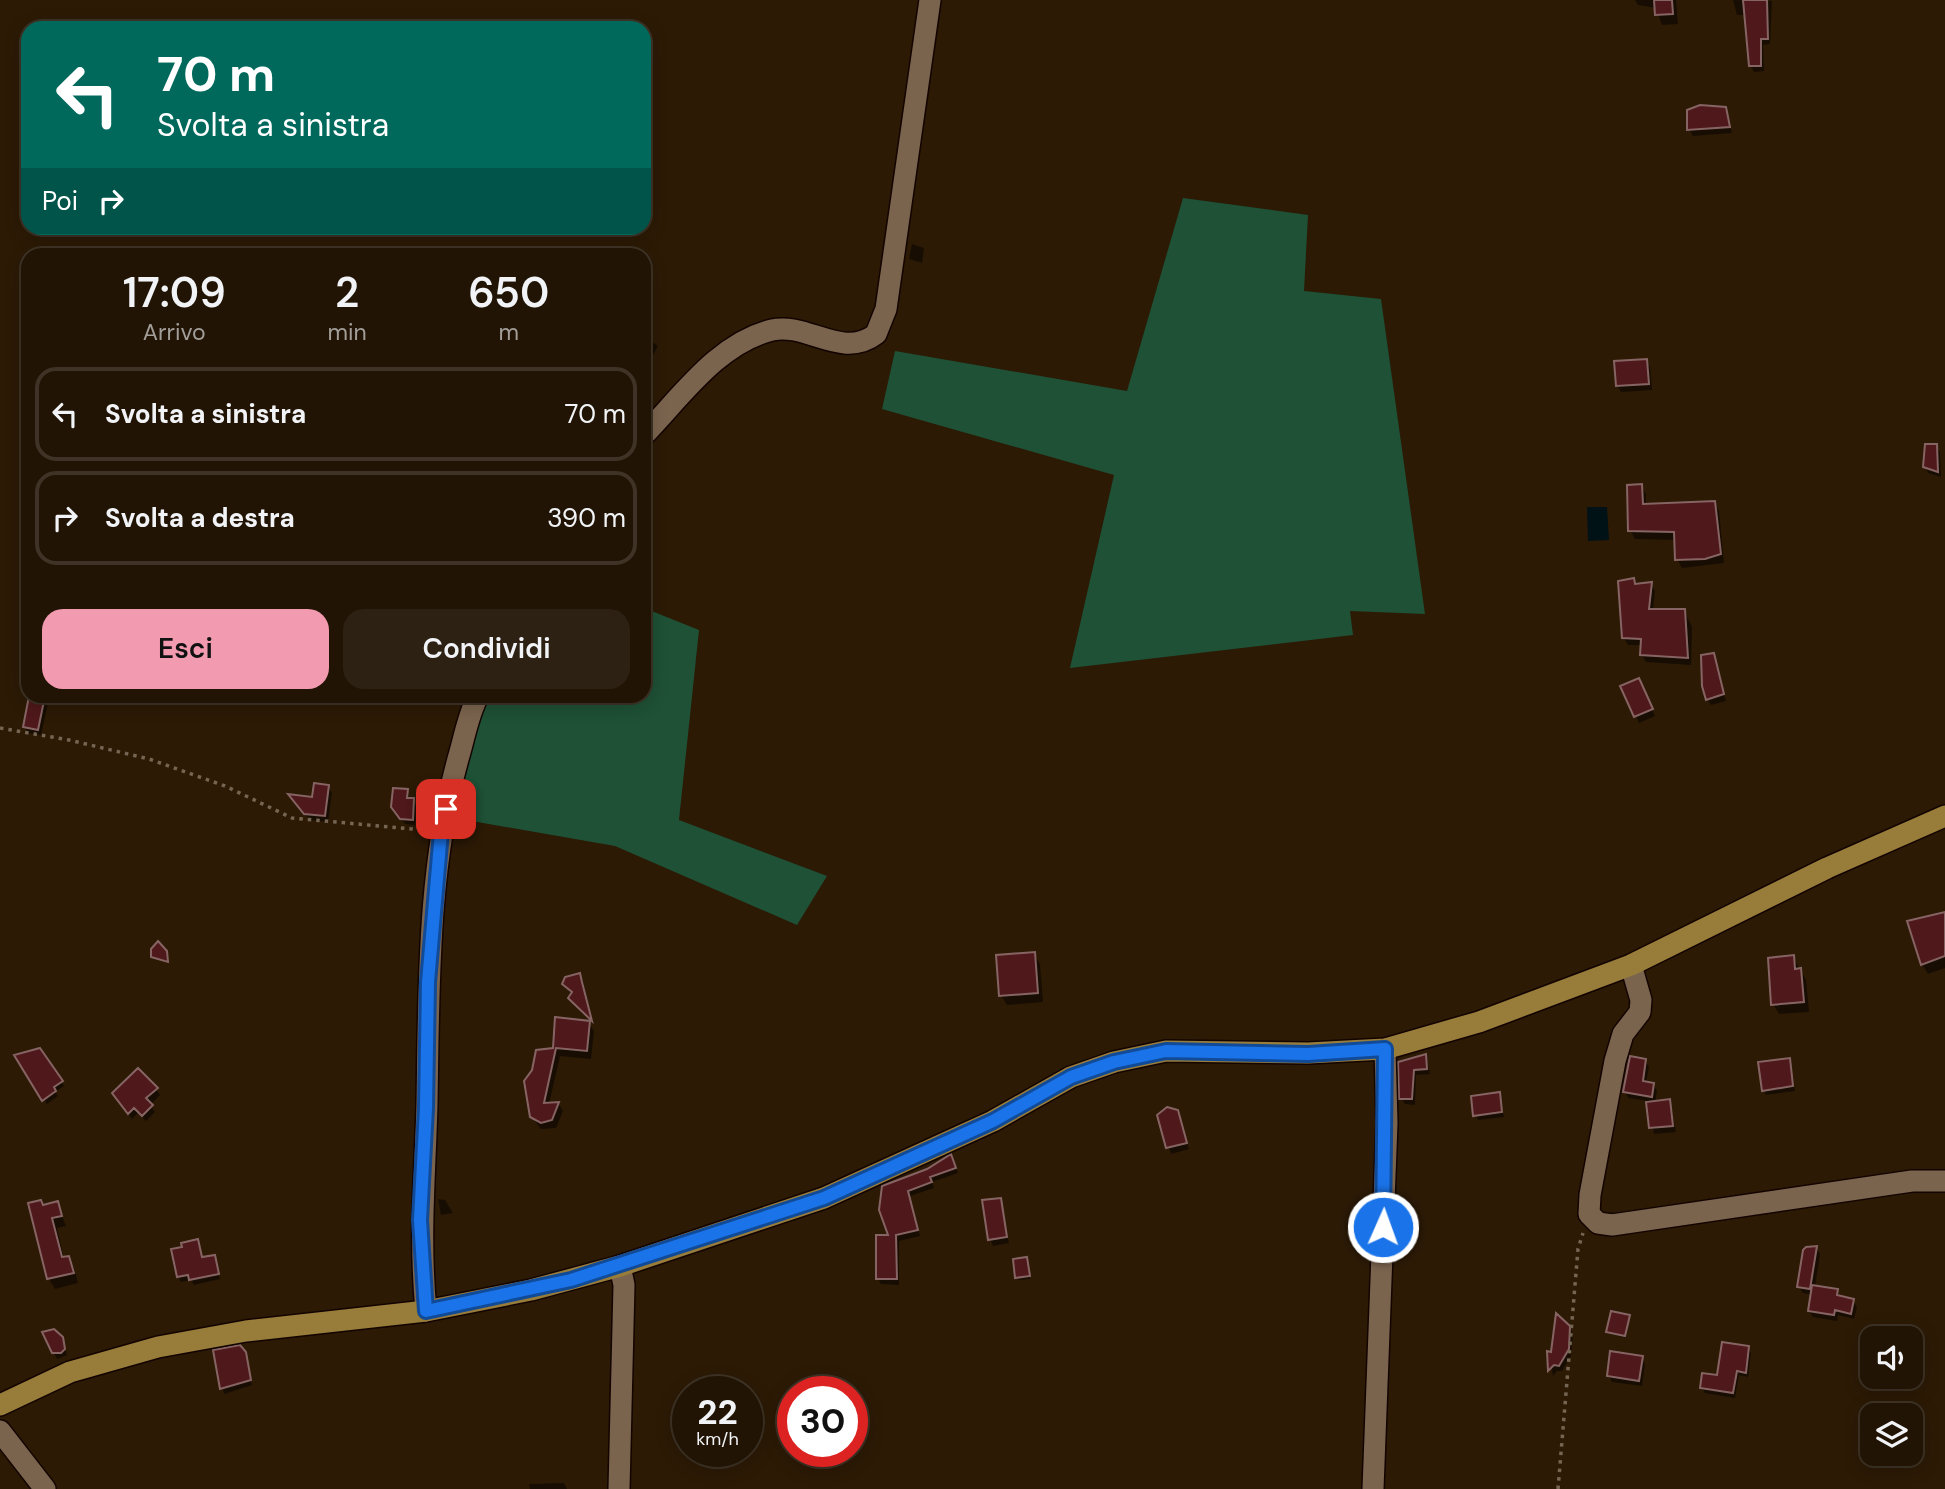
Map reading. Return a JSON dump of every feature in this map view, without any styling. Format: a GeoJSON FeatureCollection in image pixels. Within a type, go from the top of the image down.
{"type":"FeatureCollection","features":[{"type":"Feature","properties":{"kind":"main road"},"geometry":{"type":"LineString","coordinates":[[0,1405],[70,1373],[158,1347],[246,1331],[426,1311],[530,1290],[620,1266],[824,1198],[993,1121],[1071,1077],[1114,1062],[1166,1051],[1308,1054],[1385,1049],[1479,1022],[1630,965],[1827,868],[1945,816]]}},
{"type":"Feature","properties":{"kind":"street"},"geometry":{"type":"LineString","coordinates":[[651,428],[710,367],[729,350],[746,340],[775,329],[854,344],[876,334],[886,309],[930,0]]}},
{"type":"Feature","properties":{"kind":"street"},"geometry":{"type":"LineString","coordinates":[[426,1311],[420,1220],[426,1108],[428,982],[441,832],[457,764],[476,703]]}},
{"type":"Feature","properties":{"kind":"street"},"geometry":{"type":"LineString","coordinates":[[1630,965],[1641,1000],[1640,1012],[1623,1034],[1615,1061],[1589,1214],[1598,1223],[1612,1225],[1912,1181],[1945,1181]]}},
{"type":"Feature","properties":{"kind":"street"},"geometry":{"type":"LineString","coordinates":[[1373,1489],[1387,1123],[1385,1049]]}},
{"type":"Feature","properties":{"kind":"street"},"geometry":{"type":"LineString","coordinates":[[619,1489],[624,1285],[620,1266]]}},
{"type":"Feature","properties":{"kind":"street"},"geometry":{"type":"LineString","coordinates":[[0,1431],[44,1489]]}},
{"type":"Feature","properties":{"kind":"path"},"geometry":{"type":"LineString","coordinates":[[0,728],[69,740],[149,759],[225,786],[292,818],[441,832]]}},
{"type":"Feature","properties":{"kind":"path"},"geometry":{"type":"LineString","coordinates":[[1559,1489],[1578,1250],[1589,1214]]}},
{"type":"Feature","properties":{"kind":"green space"},"geometry":{"type":"Polygon","coordinates":[[[1183,198],[1308,215],[1304,291],[1381,299],[1425,614],[1350,611],[1353,635],[1070,668],[1114,475],[882,409],[895,351],[1127,391],[1183,198]]]}},
{"type":"Feature","properties":{"kind":"green space"},"geometry":{"type":"Polygon","coordinates":[[[651,611],[699,630],[679,820],[827,876],[797,925],[615,846],[449,817],[482,703],[651,703],[651,611]]]}},
{"type":"Feature","properties":{"kind":"shaded area"},"geometry":{"type":"Polygon","coordinates":[[[1587,507],[1607,507],[1609,540],[1588,541],[1587,507]]]}},
{"type":"Feature","properties":{"kind":"building"},"geometry":{"type":"Polygon","coordinates":[[[1654,0],[1672,0],[1673,14],[1655,15],[1654,0]]]}},
{"type":"Feature","properties":{"kind":"building"},"geometry":{"type":"Polygon","coordinates":[[[1743,0],[1767,0],[1768,39],[1761,39],[1761,66],[1749,66],[1743,0]]]}},
{"type":"Feature","properties":{"kind":"building"},"geometry":{"type":"Polygon","coordinates":[[[1700,105],[1726,107],[1730,127],[1687,130],[1687,110],[1700,105]]]}},
{"type":"Feature","properties":{"kind":"building"},"geometry":{"type":"Polygon","coordinates":[[[1647,359],[1649,384],[1616,386],[1614,361],[1647,359]]]}},
{"type":"Feature","properties":{"kind":"building"},"geometry":{"type":"Polygon","coordinates":[[[1925,444],[1937,444],[1938,472],[1923,467],[1925,444]]]}},
{"type":"Feature","properties":{"kind":"building"},"geometry":{"type":"Polygon","coordinates":[[[1642,484],[1643,504],[1715,501],[1721,554],[1705,559],[1675,560],[1674,532],[1628,531],[1627,485],[1642,484]]]}},
{"type":"Feature","properties":{"kind":"building"},"geometry":{"type":"Polygon","coordinates":[[[1634,578],[1635,584],[1652,582],[1649,609],[1685,609],[1688,658],[1640,655],[1641,639],[1622,638],[1618,581],[1634,578]]]}},
{"type":"Feature","properties":{"kind":"building"},"geometry":{"type":"Polygon","coordinates":[[[1714,653],[1724,694],[1706,700],[1702,686],[1701,655],[1714,653]]]}},
{"type":"Feature","properties":{"kind":"building"},"geometry":{"type":"Polygon","coordinates":[[[1639,678],[1653,709],[1634,717],[1620,686],[1639,678]]]}},
{"type":"Feature","properties":{"kind":"building"},"geometry":{"type":"Polygon","coordinates":[[[28,703],[44,703],[38,730],[23,727],[28,703]]]}},
{"type":"Feature","properties":{"kind":"building"},"geometry":{"type":"Polygon","coordinates":[[[314,783],[329,785],[325,816],[304,814],[288,794],[312,797],[314,783]]]}},
{"type":"Feature","properties":{"kind":"building"},"geometry":{"type":"Polygon","coordinates":[[[393,788],[408,789],[407,798],[414,798],[413,820],[400,819],[391,807],[393,788]]]}},
{"type":"Feature","properties":{"kind":"building"},"geometry":{"type":"Polygon","coordinates":[[[1945,912],[1945,956],[1921,965],[1907,921],[1945,912]]]}},
{"type":"Feature","properties":{"kind":"building"},"geometry":{"type":"Polygon","coordinates":[[[158,941],[167,951],[168,962],[151,957],[151,949],[158,941]]]}},
{"type":"Feature","properties":{"kind":"building"},"geometry":{"type":"Polygon","coordinates":[[[1035,952],[1038,993],[999,996],[996,955],[1035,952]]]}},
{"type":"Feature","properties":{"kind":"building"},"geometry":{"type":"Polygon","coordinates":[[[1794,955],[1795,969],[1801,968],[1804,1002],[1771,1005],[1768,958],[1794,955]]]}},
{"type":"Feature","properties":{"kind":"building"},"geometry":{"type":"Polygon","coordinates":[[[580,973],[592,1021],[568,998],[572,992],[562,984],[565,977],[580,973]]]}},
{"type":"Feature","properties":{"kind":"building"},"geometry":{"type":"Polygon","coordinates":[[[555,1017],[590,1021],[587,1051],[556,1048],[544,1103],[559,1102],[552,1120],[541,1123],[530,1117],[524,1081],[532,1070],[536,1050],[553,1048],[555,1017]]]}},
{"type":"Feature","properties":{"kind":"building"},"geometry":{"type":"Polygon","coordinates":[[[40,1048],[63,1081],[54,1087],[56,1091],[42,1101],[14,1055],[40,1048]]]}},
{"type":"Feature","properties":{"kind":"building"},"geometry":{"type":"Polygon","coordinates":[[[1426,1054],[1427,1069],[1414,1070],[1412,1099],[1399,1099],[1398,1062],[1426,1054]]]}},
{"type":"Feature","properties":{"kind":"building"},"geometry":{"type":"Polygon","coordinates":[[[1630,1056],[1646,1059],[1643,1081],[1654,1083],[1652,1097],[1623,1092],[1630,1056]]]}},
{"type":"Feature","properties":{"kind":"building"},"geometry":{"type":"Polygon","coordinates":[[[1790,1058],[1793,1086],[1762,1091],[1758,1062],[1790,1058]]]}},
{"type":"Feature","properties":{"kind":"building"},"geometry":{"type":"Polygon","coordinates":[[[138,1068],[158,1088],[146,1098],[153,1105],[142,1116],[134,1108],[128,1114],[112,1093],[138,1068]]]}},
{"type":"Feature","properties":{"kind":"building"},"geometry":{"type":"Polygon","coordinates":[[[1500,1092],[1502,1112],[1473,1116],[1471,1096],[1500,1092]]]}},
{"type":"Feature","properties":{"kind":"building"},"geometry":{"type":"Polygon","coordinates":[[[1670,1099],[1673,1126],[1649,1128],[1646,1102],[1670,1099]]]}},
{"type":"Feature","properties":{"kind":"building"},"geometry":{"type":"Polygon","coordinates":[[[1167,1107],[1178,1110],[1187,1143],[1166,1148],[1157,1115],[1167,1107]]]}},
{"type":"Feature","properties":{"kind":"building"},"geometry":{"type":"Polygon","coordinates":[[[951,1154],[956,1168],[930,1177],[932,1182],[908,1191],[918,1230],[896,1235],[897,1279],[876,1279],[876,1235],[888,1235],[879,1210],[882,1186],[927,1169],[951,1154]]]}},
{"type":"Feature","properties":{"kind":"building"},"geometry":{"type":"Polygon","coordinates":[[[1001,1198],[1007,1237],[988,1240],[982,1200],[1001,1198]]]}},
{"type":"Feature","properties":{"kind":"building"},"geometry":{"type":"Polygon","coordinates":[[[41,1200],[43,1205],[58,1201],[62,1216],[52,1218],[62,1257],[69,1256],[74,1273],[47,1279],[28,1203],[41,1200]]]}},
{"type":"Feature","properties":{"kind":"building"},"geometry":{"type":"Polygon","coordinates":[[[198,1239],[202,1257],[215,1255],[219,1274],[189,1280],[188,1275],[177,1277],[171,1249],[182,1247],[181,1243],[198,1239]]]}},
{"type":"Feature","properties":{"kind":"building"},"geometry":{"type":"Polygon","coordinates":[[[1817,1246],[1810,1289],[1797,1287],[1803,1250],[1817,1246]]]}},
{"type":"Feature","properties":{"kind":"building"},"geometry":{"type":"Polygon","coordinates":[[[1027,1257],[1030,1276],[1015,1278],[1013,1259],[1027,1257]]]}},
{"type":"Feature","properties":{"kind":"building"},"geometry":{"type":"Polygon","coordinates":[[[1812,1285],[1838,1289],[1837,1295],[1854,1299],[1851,1314],[1835,1310],[1834,1315],[1808,1311],[1812,1285]]]}},
{"type":"Feature","properties":{"kind":"building"},"geometry":{"type":"Polygon","coordinates":[[[1611,1311],[1630,1315],[1625,1336],[1606,1332],[1611,1311]]]}},
{"type":"Feature","properties":{"kind":"building"},"geometry":{"type":"Polygon","coordinates":[[[1556,1313],[1570,1326],[1569,1349],[1559,1366],[1554,1365],[1548,1371],[1547,1351],[1551,1352],[1556,1313]]]}},
{"type":"Feature","properties":{"kind":"building"},"geometry":{"type":"Polygon","coordinates":[[[54,1329],[63,1337],[65,1349],[61,1353],[52,1353],[42,1332],[54,1329]]]}},
{"type":"Feature","properties":{"kind":"building"},"geometry":{"type":"Polygon","coordinates":[[[1722,1342],[1749,1346],[1746,1373],[1737,1371],[1733,1393],[1700,1388],[1702,1373],[1717,1375],[1722,1342]]]}},
{"type":"Feature","properties":{"kind":"building"},"geometry":{"type":"Polygon","coordinates":[[[240,1345],[246,1352],[251,1380],[220,1389],[213,1350],[240,1345]]]}},
{"type":"Feature","properties":{"kind":"building"},"geometry":{"type":"Polygon","coordinates":[[[1610,1351],[1643,1356],[1639,1381],[1607,1376],[1610,1351]]]}},
{"type":"Feature","properties":{"kind":"route"},"geometry":{"type":"LineString","coordinates":[[446,809],[441,832],[428,982],[426,1108],[420,1220],[426,1311],[571,1280],[824,1198],[993,1121],[1071,1077],[1114,1062],[1166,1051],[1308,1054],[1385,1049],[1387,1123],[1383,1227]]}}]}
